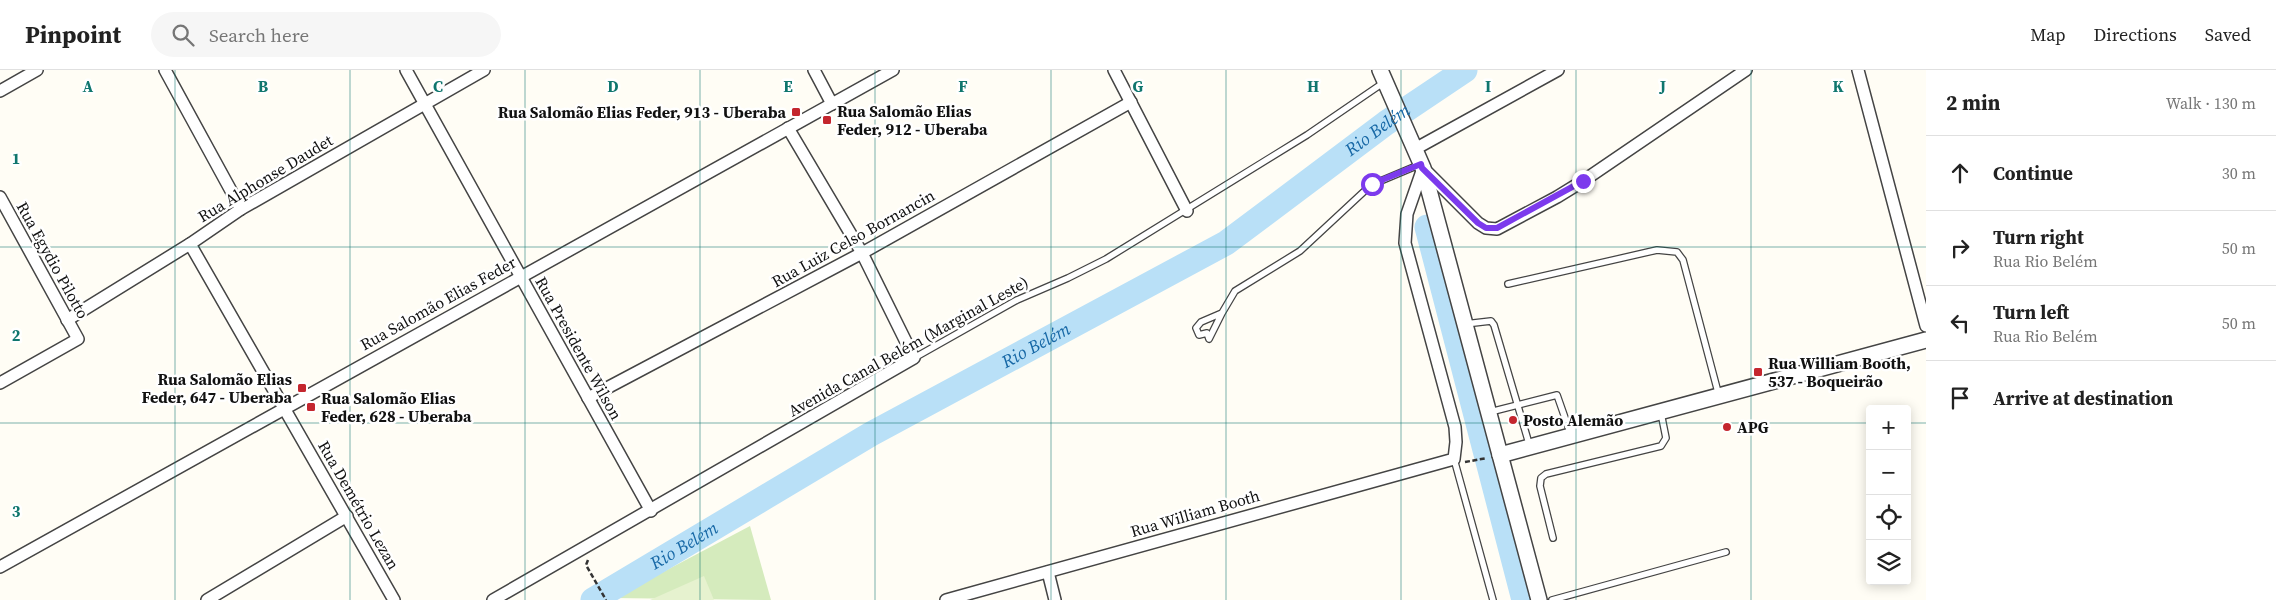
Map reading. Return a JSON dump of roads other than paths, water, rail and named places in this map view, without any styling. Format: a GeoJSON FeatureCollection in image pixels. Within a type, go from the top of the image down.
{"type":"FeatureCollection","features":[{"type":"Feature","properties":{"kind":"street"},"geometry":{"type":"LineString","coordinates":[[0,91],[37,70]]}},
{"type":"Feature","properties":{"kind":"street"},"geometry":{"type":"LineString","coordinates":[[165,70],[241,209]]}},
{"type":"Feature","properties":{"kind":"street","name":"Rua Presidente Wilson"},"geometry":{"type":"LineString","coordinates":[[406,70],[651,510]]}},
{"type":"Feature","properties":{"kind":"street","name":"Rua Alphonse Daudet"},"geometry":{"type":"LineString","coordinates":[[67,320],[190,244],[241,209],[484,70]]}},
{"type":"Feature","properties":{"kind":"street"},"geometry":{"type":"LineString","coordinates":[[814,70],[832,104]]}},
{"type":"Feature","properties":{"kind":"street","name":"Rua Salomão Elias Feder"},"geometry":{"type":"LineString","coordinates":[[0,567],[893,70]]}},
{"type":"Feature","properties":{"kind":"street"},"geometry":{"type":"LineString","coordinates":[[1114,70],[1187,211]]}},
{"type":"Feature","properties":{"kind":"street"},"geometry":{"type":"LineString","coordinates":[[1415,149],[1558,70]]}},
{"type":"Feature","properties":{"kind":"street"},"geometry":{"type":"LineString","coordinates":[[1422,166],[1478,223],[1486,228],[1497,228],[1549,202],[1583,181],[1746,70]]}},
{"type":"Feature","properties":{"kind":"street"},"geometry":{"type":"LineString","coordinates":[[1858,70],[1926,326]]}},
{"type":"Feature","properties":{"kind":"street"},"geometry":{"type":"LineString","coordinates":[[1383,76],[1422,166],[1489,412],[1498,455],[1539,600]]}},
{"type":"Feature","properties":{"kind":"street","name":"Rua Luiz Celso Bornancin"},"geometry":{"type":"LineString","coordinates":[[588,398],[862,253],[1132,102]]}},
{"type":"Feature","properties":{"kind":"street"},"geometry":{"type":"LineString","coordinates":[[788,128],[862,253],[914,358]]}},
{"type":"Feature","properties":{"kind":"street"},"geometry":{"type":"LineString","coordinates":[[1422,166],[1408,214],[1405,244],[1455,427],[1454,459]]}},
{"type":"Feature","properties":{"kind":"street","name":"Rua Egydio Pilotto"},"geometry":{"type":"LineString","coordinates":[[0,197],[78,339],[0,383]]}},
{"type":"Feature","properties":{"kind":"street","name":"Rua Demétrio Lezan"},"geometry":{"type":"LineString","coordinates":[[190,244],[394,600]]}},
{"type":"Feature","properties":{"kind":"street"},"geometry":{"type":"LineString","coordinates":[[1498,455],[1926,340]]}},
{"type":"Feature","properties":{"kind":"street","name":"Avenida Canal Belém (Marginal Leste)"},"geometry":{"type":"LineString","coordinates":[[493,600],[914,358]]}},
{"type":"Feature","properties":{"kind":"street","name":"Rua William Booth"},"geometry":{"type":"LineString","coordinates":[[946,600],[1454,459]]}},
{"type":"Feature","properties":{"kind":"street"},"geometry":{"type":"LineString","coordinates":[[207,600],[347,516]]}},
{"type":"Feature","properties":{"kind":"street"},"geometry":{"type":"LineString","coordinates":[[1048,572],[1055,600]]}},
{"type":"Feature","properties":{"kind":"lane","name":"Avenida Canal Belém (Marginal Leste)"},"geometry":{"type":"LineString","coordinates":[[914,358],[1017,300],[1106,259],[1187,211],[1307,135],[1383,76]]}},
{"type":"Feature","properties":{"kind":"lane"},"geometry":{"type":"LineString","coordinates":[[1222,313],[1201,322],[1196,328],[1199,335],[1207,333],[1209,340],[1222,313],[1236,291],[1300,251],[1372,184],[1422,166]]}},
{"type":"Feature","properties":{"kind":"lane"},"geometry":{"type":"LineString","coordinates":[[1508,284],[1657,250],[1677,252],[1683,260],[1719,396]]}},
{"type":"Feature","properties":{"kind":"lane"},"geometry":{"type":"LineString","coordinates":[[1465,324],[1486,320],[1491,321],[1494,325],[1530,446]]}},
{"type":"Feature","properties":{"kind":"lane"},"geometry":{"type":"LineString","coordinates":[[1489,412],[1557,395],[1571,436]]}},
{"type":"Feature","properties":{"kind":"lane"},"geometry":{"type":"LineString","coordinates":[[1553,538],[1540,486],[1541,478],[1546,474],[1661,446],[1666,438],[1661,411]]}},
{"type":"Feature","properties":{"kind":"lane"},"geometry":{"type":"LineString","coordinates":[[1454,459],[1493,600]]}},
{"type":"Feature","properties":{"kind":"lane"},"geometry":{"type":"LineString","coordinates":[[1552,600],[1726,552]]}},
{"type":"Feature","properties":{"kind":"waterway","name":"Rio Belém"},"geometry":{"type":"LineString","coordinates":[[593,600],[871,434],[1226,243],[1386,123],[1465,70]]}},
{"type":"Feature","properties":{"kind":"waterway"},"geometry":{"type":"LineString","coordinates":[[1427,227],[1524,600]]}},
{"type":"Feature","properties":{"kind":"place","name":"Rua Salomão Elias Feder, 913 - Uberaba"},"geometry":{"type":"Point","coordinates":[796,112]}},
{"type":"Feature","properties":{"kind":"place","name":"Rua Salomão Elias Feder, 912 - Uberaba"},"geometry":{"type":"Point","coordinates":[827,120]}},
{"type":"Feature","properties":{"kind":"place","name":"Rua William Booth, 537 - Boqueirão"},"geometry":{"type":"Point","coordinates":[1758,372]}},
{"type":"Feature","properties":{"kind":"place","name":"Rua Salomão Elias Feder, 647 - Uberaba"},"geometry":{"type":"Point","coordinates":[302,388]}},
{"type":"Feature","properties":{"kind":"place","name":"Rua Salomão Elias Feder, 628 - Uberaba"},"geometry":{"type":"Point","coordinates":[311,407]}},
{"type":"Feature","properties":{"kind":"place","name":"Posto Alemão"},"geometry":{"type":"Point","coordinates":[1513,420]}},
{"type":"Feature","properties":{"kind":"place","name":"APG"},"geometry":{"type":"Point","coordinates":[1727,427]}}]}
